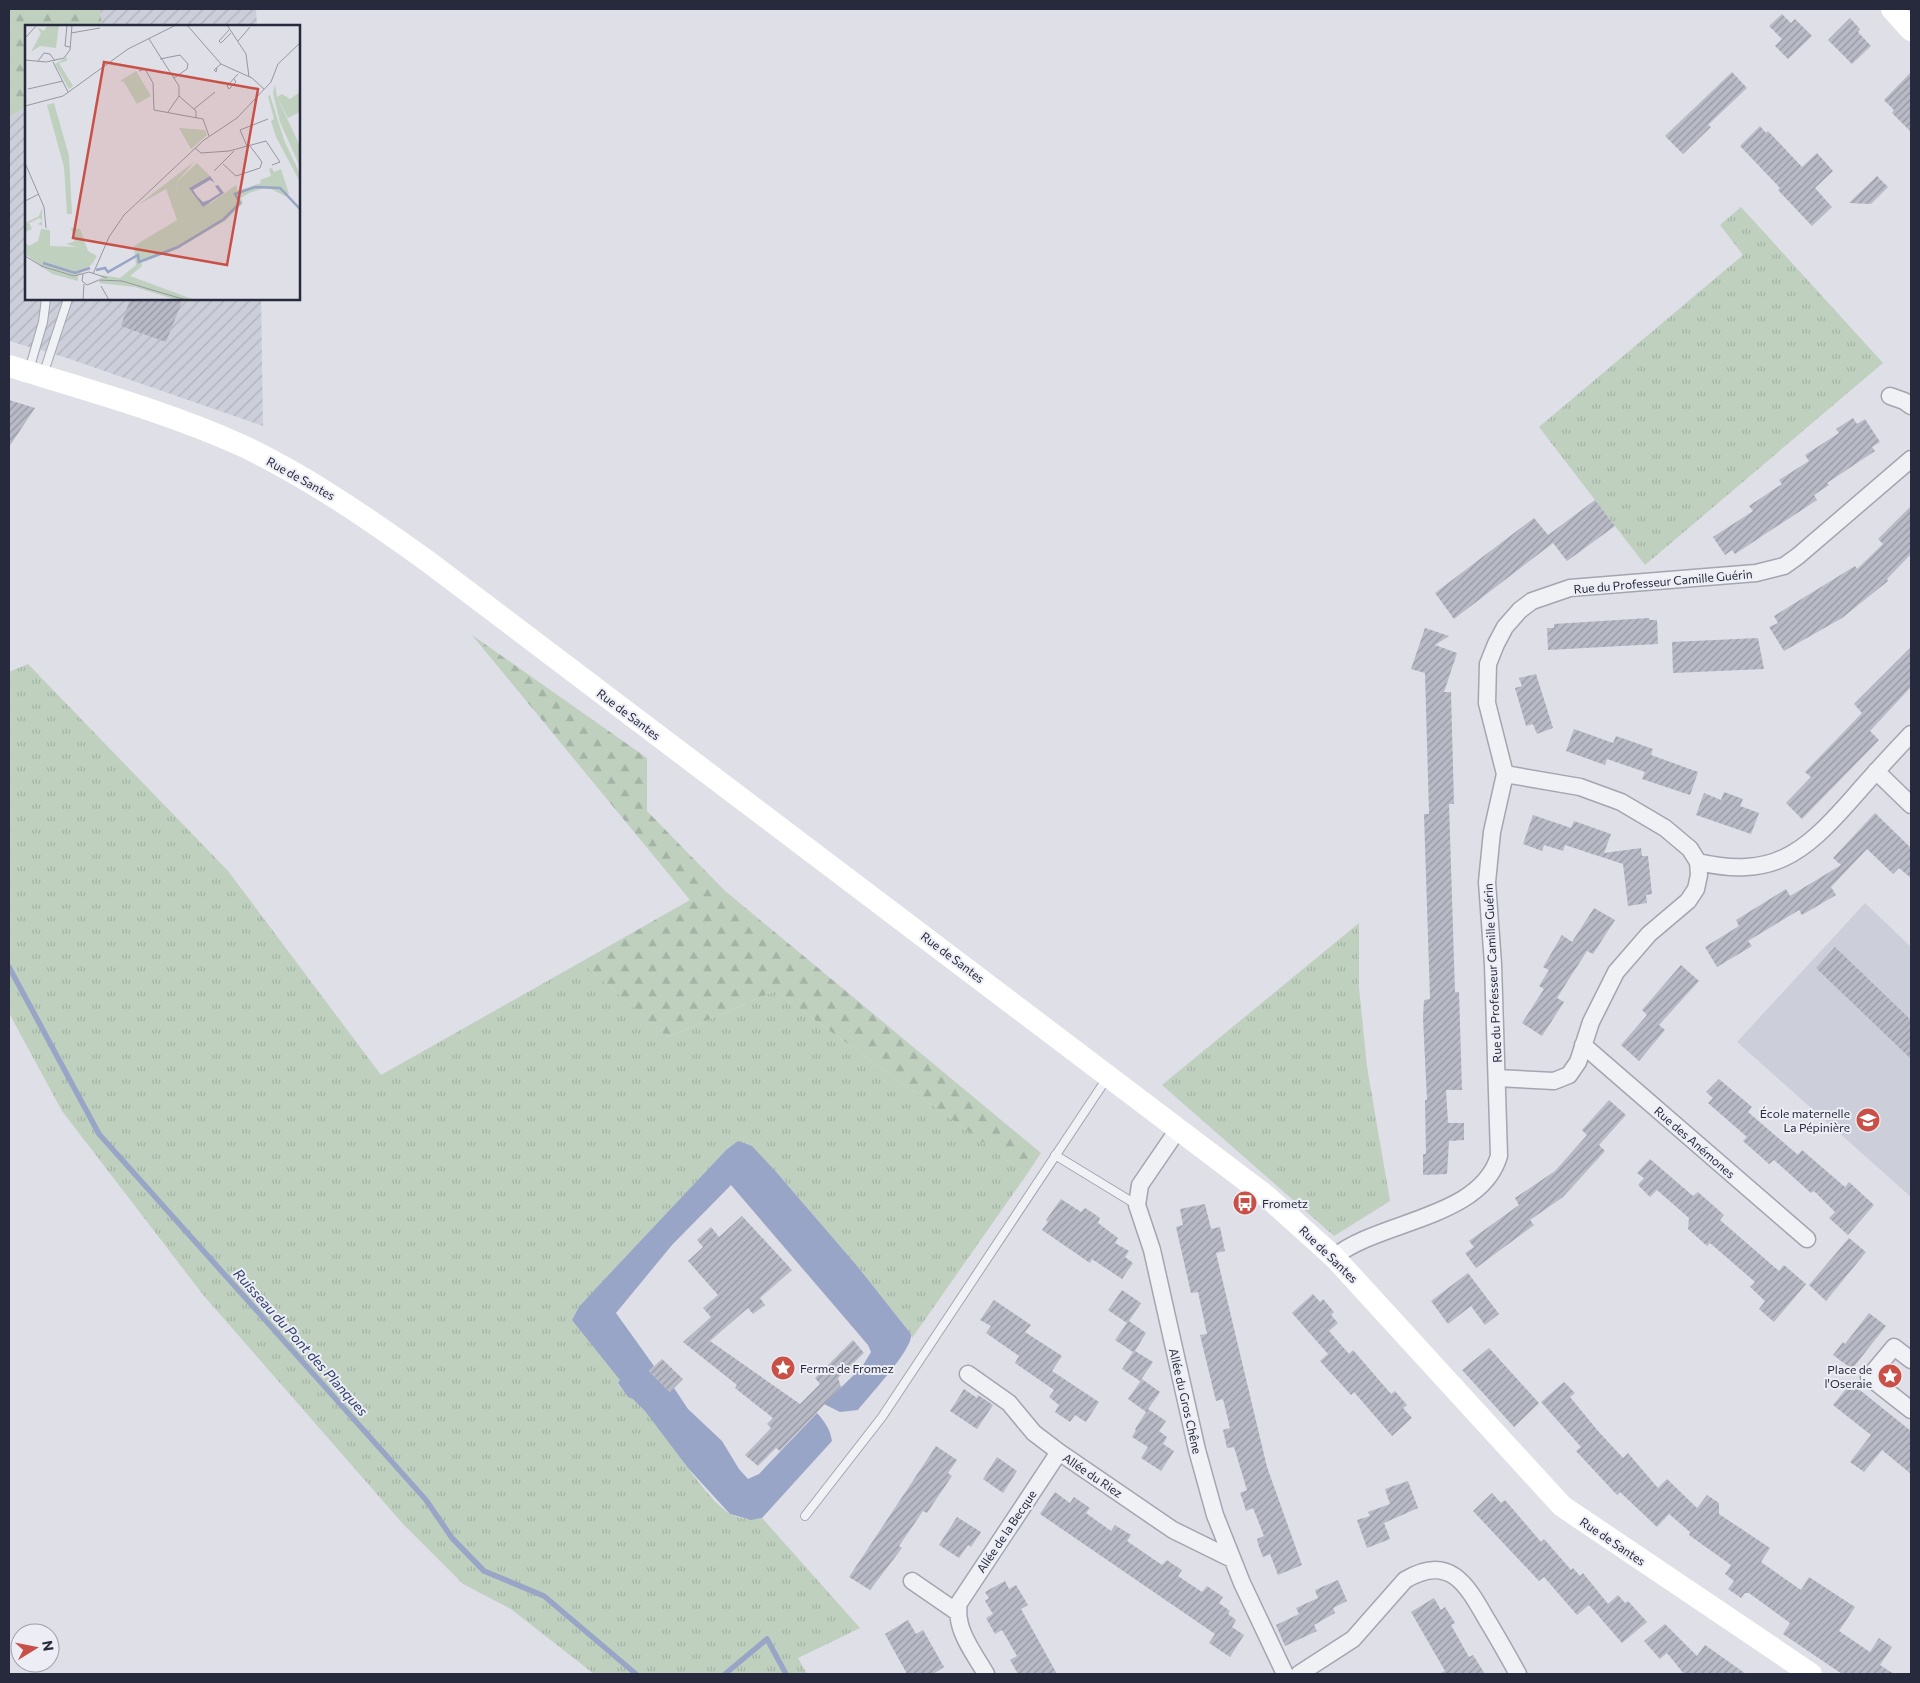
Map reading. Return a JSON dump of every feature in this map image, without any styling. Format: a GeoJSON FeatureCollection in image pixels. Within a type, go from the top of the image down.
{"type":"FeatureCollection","features":[{"type":"Feature","properties":{"kind":"street"},"geometry":{"type":"LineString","coordinates":[[1892,9],[1911,30]]}},
{"type":"Feature","properties":{"kind":"street","name":"Rue de Santes"},"geometry":{"type":"LineString","coordinates":[[27,372],[167,417],[240,445],[285,468],[356,510],[436,568],[1179,1128],[1278,1206],[1334,1257],[1562,1506],[1811,1674]]}},
{"type":"Feature","properties":{"kind":"street"},"geometry":{"type":"LineString","coordinates":[[1890,396],[1904,401],[1911,406]]}},
{"type":"Feature","properties":{"kind":"street","name":"Rue du Professeur Camille Guérin"},"geometry":{"type":"LineString","coordinates":[[1334,1257],[1366,1238],[1421,1220],[1458,1200],[1482,1185],[1490,1176],[1499,1156],[1493,964],[1487,882],[1492,832],[1504,774],[1487,702],[1488,664],[1505,627],[1520,610],[1532,601],[1570,588],[1769,571],[1784,566],[1911,459]]}},
{"type":"Feature","properties":{"kind":"street"},"geometry":{"type":"LineString","coordinates":[[1698,862],[1713,866],[1752,867],[1788,857],[1816,837],[1911,734]]}},
{"type":"Feature","properties":{"kind":"street"},"geometry":{"type":"LineString","coordinates":[[1876,771],[1911,805]]}},
{"type":"Feature","properties":{"kind":"street"},"geometry":{"type":"LineString","coordinates":[[1497,1078],[1548,1082],[1559,1080],[1573,1071],[1591,1022],[1616,972],[1649,934],[1694,894],[1699,875],[1698,862],[1690,849],[1665,828],[1621,802],[1580,787],[1504,774]]}},
{"type":"Feature","properties":{"kind":"street","name":"Rue des Anémones"},"geometry":{"type":"LineString","coordinates":[[1583,1045],[1807,1239]]}},
{"type":"Feature","properties":{"kind":"street"},"geometry":{"type":"LineString","coordinates":[[1137,1205],[1140,1185],[1179,1128]]}},
{"type":"Feature","properties":{"kind":"street","name":"Allée du Gros Chêne"},"geometry":{"type":"LineString","coordinates":[[1137,1205],[1152,1250],[1199,1457],[1216,1515],[1232,1559],[1285,1674]]}},
{"type":"Feature","properties":{"kind":"street"},"geometry":{"type":"LineString","coordinates":[[1911,1360],[1894,1347],[1869,1377],[1911,1410]]}},
{"type":"Feature","properties":{"kind":"street","name":"Allée du Riez"},"geometry":{"type":"LineString","coordinates":[[968,1374],[1009,1403],[1034,1433],[1059,1452],[1174,1530],[1232,1559]]}},
{"type":"Feature","properties":{"kind":"street","name":"Allée de la Becque"},"geometry":{"type":"LineString","coordinates":[[957,1612],[962,1598],[1059,1452]]}},
{"type":"Feature","properties":{"kind":"street"},"geometry":{"type":"LineString","coordinates":[[1299,1674],[1353,1639],[1405,1580],[1425,1571],[1436,1569],[1456,1577],[1472,1595],[1518,1674]]}},
{"type":"Feature","properties":{"kind":"street"},"geometry":{"type":"LineString","coordinates":[[912,1581],[957,1612],[961,1629],[986,1674]]}},
{"type":"Feature","properties":{"kind":"lane"},"geometry":{"type":"LineString","coordinates":[[27,372],[43,322],[46,300]]}},
{"type":"Feature","properties":{"kind":"lane"},"geometry":{"type":"LineString","coordinates":[[27,372],[67,300]]}},
{"type":"Feature","properties":{"kind":"lane"},"geometry":{"type":"LineString","coordinates":[[805,1516],[882,1417],[1109,1075]]}},
{"type":"Feature","properties":{"kind":"lane"},"geometry":{"type":"LineString","coordinates":[[1056,1155],[1137,1205]]}},
{"type":"Feature","properties":{"kind":"shaded area"},"geometry":{"type":"Polygon","coordinates":[[[100,9],[256,9],[257,25],[102,25],[100,9]]]}},
{"type":"Feature","properties":{"kind":"shaded area"},"geometry":{"type":"Polygon","coordinates":[[[25,108],[25,300],[261,300],[263,426],[67,358],[9,341],[9,117],[25,108]]]}},
{"type":"Feature","properties":{"kind":"shaded area","name":"École maternelle La Pépinière"},"geometry":{"type":"Polygon","coordinates":[[[1865,903],[1911,947],[1911,1197],[1737,1042],[1865,903]]]}},
{"type":"Feature","properties":{"kind":"green space"},"geometry":{"type":"Polygon","coordinates":[[[9,9],[100,9],[102,25],[25,25],[25,108],[9,117],[9,9]]]}},
{"type":"Feature","properties":{"kind":"green space"},"geometry":{"type":"Polygon","coordinates":[[[1741,207],[1883,363],[1645,565],[1539,427],[1743,255],[1720,225],[1741,207]]]}},
{"type":"Feature","properties":{"kind":"green space"},"geometry":{"type":"Polygon","coordinates":[[[472,635],[647,758],[647,811],[724,890],[1041,1153],[1027,1174],[775,991],[668,1037],[581,962],[690,900],[472,635]]]}},
{"type":"Feature","properties":{"kind":"green space"},"geometry":{"type":"Polygon","coordinates":[[[28,664],[228,871],[381,1075],[581,962],[668,1037],[775,991],[1027,1174],[912,1338],[911,1334],[858,1267],[778,1174],[726,1150],[599,1285],[620,1380],[618,1384],[645,1410],[694,1477],[716,1502],[728,1513],[740,1518],[762,1518],[860,1628],[798,1658],[807,1674],[594,1674],[511,1609],[463,1584],[403,1524],[204,1296],[62,1111],[9,1013],[9,672],[28,664]]]}},
{"type":"Feature","properties":{"kind":"green space"},"geometry":{"type":"Polygon","coordinates":[[[1359,923],[1359,987],[1367,1067],[1390,1201],[1334,1236],[1162,1085],[1359,923]]]}},
{"type":"Feature","properties":{"kind":"water"},"geometry":{"type":"Polygon","coordinates":[[[738,1141],[752,1146],[778,1174],[858,1267],[911,1334],[910,1341],[898,1361],[858,1410],[840,1412],[824,1404],[862,1367],[871,1352],[868,1345],[731,1185],[672,1245],[616,1313],[654,1366],[649,1371],[670,1392],[674,1388],[688,1409],[722,1441],[739,1469],[748,1479],[759,1474],[817,1413],[827,1426],[831,1437],[832,1441],[762,1518],[751,1520],[730,1514],[688,1468],[645,1411],[633,1399],[628,1397],[618,1383],[620,1380],[572,1320],[579,1307],[599,1285],[726,1150],[738,1141]]]}},
{"type":"Feature","properties":{"kind":"building"},"geometry":{"type":"Polygon","coordinates":[[[1782,14],[1791,23],[1795,19],[1812,36],[1788,59],[1775,46],[1782,39],[1769,26],[1782,14]]]}},
{"type":"Feature","properties":{"kind":"building"},"geometry":{"type":"Polygon","coordinates":[[[1850,18],[1860,29],[1858,32],[1871,46],[1852,64],[1828,40],[1850,18]]]}},
{"type":"Feature","properties":{"kind":"building"},"geometry":{"type":"Polygon","coordinates":[[[1732,72],[1747,88],[1708,125],[1711,127],[1683,154],[1665,136],[1732,72]]]}},
{"type":"Feature","properties":{"kind":"building"},"geometry":{"type":"Polygon","coordinates":[[[1911,72],[1911,132],[1892,113],[1894,110],[1884,100],[1911,72]]]}},
{"type":"Feature","properties":{"kind":"building"},"geometry":{"type":"Polygon","coordinates":[[[1760,126],[1766,133],[1768,131],[1802,167],[1817,153],[1833,171],[1815,188],[1832,207],[1812,226],[1778,190],[1780,188],[1740,146],[1760,126]]]}},
{"type":"Feature","properties":{"kind":"building"},"geometry":{"type":"Polygon","coordinates":[[[1877,176],[1888,187],[1871,204],[1849,203],[1877,176]]]}},
{"type":"Feature","properties":{"kind":"building"},"geometry":{"type":"Polygon","coordinates":[[[130,300],[183,300],[166,342],[121,326],[130,300]]]}},
{"type":"Feature","properties":{"kind":"building"},"geometry":{"type":"Polygon","coordinates":[[[9,400],[35,408],[9,447],[9,400]]]}},
{"type":"Feature","properties":{"kind":"building"},"geometry":{"type":"Polygon","coordinates":[[[1853,418],[1857,424],[1865,419],[1880,442],[1872,447],[1875,451],[1827,483],[1829,485],[1814,495],[1817,500],[1735,554],[1732,550],[1725,555],[1713,537],[1753,511],[1749,506],[1782,484],[1779,480],[1809,461],[1805,455],[1839,433],[1836,429],[1853,418]]]}},
{"type":"Feature","properties":{"kind":"building"},"geometry":{"type":"Polygon","coordinates":[[[1595,500],[1615,526],[1567,561],[1553,543],[1454,619],[1435,593],[1534,518],[1548,535],[1595,500]]]}},
{"type":"Feature","properties":{"kind":"building"},"geometry":{"type":"Polygon","coordinates":[[[1911,506],[1911,554],[1887,579],[1888,581],[1842,618],[1784,651],[1769,627],[1778,623],[1774,616],[1855,566],[1857,569],[1883,544],[1878,539],[1911,506]]]}},
{"type":"Feature","properties":{"kind":"building"},"geometry":{"type":"Polygon","coordinates":[[[1649,618],[1650,620],[1657,620],[1658,644],[1548,650],[1547,628],[1554,628],[1554,624],[1649,618]]]}},
{"type":"Feature","properties":{"kind":"building"},"geometry":{"type":"Polygon","coordinates":[[[1425,628],[1449,636],[1435,645],[1457,653],[1444,692],[1451,692],[1454,804],[1449,804],[1455,992],[1459,992],[1462,1090],[1446,1090],[1448,1123],[1464,1123],[1464,1140],[1449,1141],[1447,1174],[1423,1175],[1423,1154],[1426,1154],[1425,1100],[1427,1100],[1423,1018],[1424,1000],[1430,999],[1424,814],[1429,814],[1425,673],[1411,669],[1425,628]]]}},
{"type":"Feature","properties":{"kind":"building"},"geometry":{"type":"Polygon","coordinates":[[[1758,638],[1764,669],[1673,673],[1672,642],[1758,638]]]}},
{"type":"Feature","properties":{"kind":"building"},"geometry":{"type":"Polygon","coordinates":[[[1911,647],[1911,687],[1870,731],[1879,740],[1802,819],[1786,803],[1811,777],[1805,772],[1862,713],[1854,704],[1911,647]]]}},
{"type":"Feature","properties":{"kind":"building"},"geometry":{"type":"Polygon","coordinates":[[[1536,674],[1553,728],[1537,734],[1533,724],[1526,726],[1515,688],[1522,686],[1519,678],[1536,674]]]}},
{"type":"Feature","properties":{"kind":"building"},"geometry":{"type":"Polygon","coordinates":[[[1574,729],[1613,743],[1616,736],[1653,749],[1651,755],[1698,772],[1690,795],[1642,779],[1645,772],[1607,759],[1605,765],[1566,751],[1574,729]]]}},
{"type":"Feature","properties":{"kind":"building"},"geometry":{"type":"Polygon","coordinates":[[[1724,792],[1743,799],[1740,806],[1759,813],[1751,834],[1696,815],[1704,793],[1721,800],[1724,792]]]}},
{"type":"Feature","properties":{"kind":"building"},"geometry":{"type":"Polygon","coordinates":[[[1875,813],[1911,848],[1911,878],[1899,868],[1893,874],[1867,849],[1831,887],[1836,895],[1802,915],[1799,910],[1748,941],[1752,946],[1717,967],[1705,947],[1739,926],[1736,920],[1786,889],[1790,896],[1841,865],[1833,858],[1875,813]]]}},
{"type":"Feature","properties":{"kind":"building"},"geometry":{"type":"Polygon","coordinates":[[[1533,815],[1571,828],[1574,821],[1611,834],[1604,853],[1641,848],[1642,856],[1648,856],[1652,894],[1646,895],[1647,903],[1628,906],[1623,864],[1565,845],[1563,851],[1544,845],[1542,851],[1523,844],[1533,815]]]}},
{"type":"Feature","properties":{"kind":"building"},"geometry":{"type":"Polygon","coordinates":[[[1594,908],[1615,920],[1593,954],[1587,951],[1557,998],[1564,1002],[1542,1036],[1522,1023],[1544,989],[1539,986],[1549,970],[1543,967],[1562,935],[1572,942],[1594,908]]]}},
{"type":"Feature","properties":{"kind":"building"},"geometry":{"type":"Polygon","coordinates":[[[1835,947],[1911,1020],[1911,1059],[1816,968],[1835,947]]]}},
{"type":"Feature","properties":{"kind":"building"},"geometry":{"type":"Polygon","coordinates":[[[1681,965],[1699,981],[1659,1025],[1665,1030],[1639,1061],[1621,1045],[1647,1015],[1642,1010],[1681,965]]]}},
{"type":"Feature","properties":{"kind":"building"},"geometry":{"type":"Polygon","coordinates":[[[1719,1079],[1752,1107],[1748,1112],[1798,1155],[1802,1150],[1845,1187],[1849,1182],[1874,1205],[1848,1235],[1829,1218],[1835,1212],[1814,1191],[1811,1193],[1774,1160],[1769,1164],[1743,1141],[1747,1137],[1708,1103],[1713,1098],[1706,1092],[1719,1079]]]}},
{"type":"Feature","properties":{"kind":"building"},"geometry":{"type":"Polygon","coordinates":[[[1609,1100],[1626,1115],[1599,1145],[1605,1151],[1563,1197],[1530,1220],[1534,1225],[1476,1268],[1465,1253],[1474,1247],[1469,1241],[1519,1205],[1515,1198],[1555,1171],[1587,1135],[1582,1130],[1609,1100]]]}},
{"type":"Feature","properties":{"kind":"building"},"geometry":{"type":"Polygon","coordinates":[[[1650,1159],[1693,1196],[1698,1192],[1724,1215],[1720,1220],[1779,1271],[1784,1265],[1806,1284],[1774,1322],[1759,1309],[1765,1301],[1750,1287],[1755,1282],[1710,1243],[1707,1246],[1688,1229],[1689,1218],[1657,1190],[1650,1197],[1638,1185],[1644,1178],[1637,1173],[1650,1159]]]}},
{"type":"Feature","properties":{"kind":"building"},"geometry":{"type":"Polygon","coordinates":[[[1061,1199],[1081,1212],[1085,1208],[1100,1218],[1098,1223],[1118,1238],[1115,1243],[1129,1251],[1125,1257],[1133,1263],[1122,1279],[1092,1259],[1090,1263],[1042,1230],[1048,1222],[1046,1220],[1061,1199]]]}},
{"type":"Feature","properties":{"kind":"building"},"geometry":{"type":"Polygon","coordinates":[[[1205,1204],[1211,1229],[1220,1227],[1225,1251],[1216,1253],[1267,1467],[1302,1565],[1278,1575],[1270,1554],[1263,1557],[1257,1539],[1264,1536],[1253,1508],[1246,1511],[1240,1493],[1247,1490],[1234,1447],[1227,1448],[1223,1430],[1230,1428],[1223,1399],[1216,1401],[1200,1335],[1207,1334],[1198,1292],[1191,1293],[1176,1227],[1183,1225],[1180,1209],[1205,1204]]]}},
{"type":"Feature","properties":{"kind":"building"},"geometry":{"type":"Polygon","coordinates":[[[742,1216],[792,1270],[760,1298],[765,1305],[753,1314],[748,1308],[710,1341],[800,1404],[820,1384],[815,1378],[853,1340],[864,1353],[838,1378],[841,1387],[780,1451],[776,1448],[758,1466],[745,1455],[771,1428],[767,1424],[773,1418],[735,1388],[737,1385],[683,1342],[711,1317],[703,1308],[718,1295],[688,1261],[703,1247],[697,1240],[711,1227],[719,1237],[742,1216]]]}},
{"type":"Feature","properties":{"kind":"building"},"geometry":{"type":"Polygon","coordinates":[[[1849,1238],[1866,1252],[1826,1301],[1809,1285],[1849,1238]]]}},
{"type":"Feature","properties":{"kind":"building"},"geometry":{"type":"Polygon","coordinates":[[[1468,1273],[1499,1314],[1485,1325],[1471,1306],[1448,1324],[1431,1301],[1468,1273]]]}},
{"type":"Feature","properties":{"kind":"building"},"geometry":{"type":"Polygon","coordinates":[[[1122,1290],[1141,1303],[1129,1321],[1146,1333],[1135,1351],[1153,1362],[1140,1381],[1122,1369],[1133,1352],[1115,1340],[1127,1323],[1108,1310],[1122,1290]]]}},
{"type":"Feature","properties":{"kind":"building"},"geometry":{"type":"Polygon","coordinates":[[[1313,1294],[1320,1302],[1323,1299],[1334,1312],[1331,1315],[1338,1323],[1329,1331],[1349,1354],[1353,1350],[1391,1394],[1395,1391],[1407,1405],[1403,1408],[1412,1418],[1392,1436],[1354,1392],[1351,1395],[1320,1361],[1328,1354],[1292,1313],[1313,1294]]]}},
{"type":"Feature","properties":{"kind":"building"},"geometry":{"type":"Polygon","coordinates":[[[994,1300],[1031,1325],[1025,1332],[1062,1356],[1052,1371],[1099,1402],[1086,1422],[1075,1415],[1070,1422],[1055,1412],[1059,1405],[1049,1397],[1054,1390],[1015,1363],[1019,1356],[986,1333],[991,1326],[980,1320],[994,1300]]]}},
{"type":"Feature","properties":{"kind":"building"},"geometry":{"type":"Polygon","coordinates":[[[1869,1313],[1886,1326],[1852,1369],[1833,1355],[1843,1342],[1845,1344],[1869,1313]]]}},
{"type":"Feature","properties":{"kind":"building"},"geometry":{"type":"Polygon","coordinates":[[[1489,1348],[1539,1403],[1514,1427],[1462,1370],[1489,1348]]]}},
{"type":"Feature","properties":{"kind":"building"},"geometry":{"type":"Polygon","coordinates":[[[662,1359],[683,1379],[670,1392],[649,1371],[662,1359]]]}},
{"type":"Feature","properties":{"kind":"building"},"geometry":{"type":"Polygon","coordinates":[[[1142,1379],[1160,1392],[1146,1412],[1128,1399],[1142,1379]]]}},
{"type":"Feature","properties":{"kind":"building"},"geometry":{"type":"Polygon","coordinates":[[[1564,1382],[1575,1393],[1570,1397],[1598,1431],[1623,1458],[1628,1453],[1658,1488],[1667,1479],[1697,1508],[1707,1495],[1719,1503],[1719,1514],[1770,1548],[1761,1562],[1801,1590],[1809,1577],[1855,1607],[1839,1631],[1870,1652],[1879,1638],[1892,1647],[1880,1665],[1894,1674],[1842,1674],[1783,1634],[1790,1623],[1749,1593],[1745,1593],[1741,1598],[1728,1589],[1734,1581],[1725,1574],[1731,1565],[1689,1535],[1690,1532],[1669,1514],[1657,1527],[1620,1492],[1617,1495],[1576,1451],[1581,1447],[1541,1402],[1564,1382]]]}},
{"type":"Feature","properties":{"kind":"building"},"geometry":{"type":"Polygon","coordinates":[[[1851,1383],[1911,1431],[1911,1474],[1882,1450],[1864,1472],[1850,1462],[1871,1435],[1833,1405],[1851,1383]]]}},
{"type":"Feature","properties":{"kind":"building"},"geometry":{"type":"Polygon","coordinates":[[[964,1389],[977,1398],[978,1395],[993,1405],[977,1429],[950,1411],[964,1389]]]}},
{"type":"Feature","properties":{"kind":"building"},"geometry":{"type":"Polygon","coordinates":[[[1148,1409],[1166,1421],[1159,1431],[1167,1437],[1163,1444],[1174,1451],[1161,1471],[1141,1458],[1148,1447],[1132,1437],[1148,1409]]]}},
{"type":"Feature","properties":{"kind":"building"},"geometry":{"type":"Polygon","coordinates":[[[936,1446],[957,1460],[948,1473],[952,1476],[927,1513],[923,1511],[899,1546],[902,1548],[870,1590],[849,1577],[936,1446]]]}},
{"type":"Feature","properties":{"kind":"building"},"geometry":{"type":"Polygon","coordinates":[[[997,1457],[1017,1471],[1003,1493],[983,1479],[997,1457]]]}},
{"type":"Feature","properties":{"kind":"building"},"geometry":{"type":"Polygon","coordinates":[[[1408,1481],[1418,1508],[1384,1523],[1390,1539],[1367,1548],[1357,1520],[1370,1516],[1368,1512],[1390,1504],[1385,1489],[1408,1481]]]}},
{"type":"Feature","properties":{"kind":"building"},"geometry":{"type":"Polygon","coordinates":[[[1055,1492],[1070,1503],[1074,1497],[1090,1508],[1086,1513],[1111,1531],[1115,1525],[1131,1535],[1127,1541],[1162,1565],[1167,1560],[1182,1570],[1178,1576],[1202,1592],[1207,1586],[1223,1597],[1219,1603],[1230,1611],[1228,1614],[1236,1620],[1232,1627],[1244,1635],[1230,1657],[1209,1643],[1215,1634],[1040,1514],[1055,1492]]]}},
{"type":"Feature","properties":{"kind":"building"},"geometry":{"type":"Polygon","coordinates":[[[1492,1493],[1501,1503],[1505,1500],[1541,1542],[1544,1539],[1571,1570],[1573,1568],[1580,1576],[1583,1573],[1608,1604],[1618,1595],[1625,1603],[1628,1601],[1647,1622],[1622,1643],[1589,1605],[1577,1615],[1544,1577],[1539,1581],[1473,1511],[1492,1493]]]}},
{"type":"Feature","properties":{"kind":"building"},"geometry":{"type":"Polygon","coordinates":[[[957,1517],[981,1532],[971,1547],[968,1545],[959,1558],[939,1545],[957,1517]]]}},
{"type":"Feature","properties":{"kind":"building"},"geometry":{"type":"Polygon","coordinates":[[[1338,1580],[1347,1601],[1333,1608],[1335,1613],[1314,1625],[1317,1631],[1285,1646],[1276,1625],[1299,1614],[1296,1608],[1318,1598],[1315,1590],[1338,1580]]]}},
{"type":"Feature","properties":{"kind":"building"},"geometry":{"type":"Polygon","coordinates":[[[1005,1581],[1009,1589],[1016,1585],[1028,1605],[1021,1609],[1057,1674],[1018,1674],[1010,1660],[1017,1656],[1002,1630],[995,1634],[986,1618],[993,1614],[985,1601],[989,1598],[985,1592],[1005,1581]]]}},
{"type":"Feature","properties":{"kind":"building"},"geometry":{"type":"Polygon","coordinates":[[[1434,1598],[1441,1610],[1445,1607],[1455,1623],[1451,1625],[1469,1657],[1473,1655],[1485,1674],[1439,1674],[1445,1671],[1411,1612],[1434,1598]]]}},
{"type":"Feature","properties":{"kind":"building"},"geometry":{"type":"Polygon","coordinates":[[[908,1620],[916,1634],[923,1630],[944,1667],[933,1674],[907,1674],[885,1634],[908,1620]]]}},
{"type":"Feature","properties":{"kind":"building"},"geometry":{"type":"Polygon","coordinates":[[[1665,1624],[1697,1656],[1705,1645],[1746,1674],[1684,1674],[1667,1653],[1660,1659],[1644,1641],[1665,1624]]]}},
{"type":"Feature","properties":{"kind":"waterway","name":"Ruisseau du Pont des Planques"},"geometry":{"type":"LineString","coordinates":[[9,967],[99,1134],[426,1500],[452,1538],[484,1571],[544,1596],[636,1674]]}},
{"type":"Feature","properties":{"kind":"waterway","name":"Ruisseau du Pont des Planques"},"geometry":{"type":"LineString","coordinates":[[725,1674],[767,1639],[786,1674]]}},
{"type":"Feature","properties":{"kind":"place","name":"École maternelle La Pépinière"},"geometry":{"type":"Point","coordinates":[1868,1120]}},
{"type":"Feature","properties":{"kind":"place","name":"Frometz"},"geometry":{"type":"Point","coordinates":[1245,1203]}},
{"type":"Feature","properties":{"kind":"place","name":"Ferme de Fromez"},"geometry":{"type":"Point","coordinates":[783,1368]}},
{"type":"Feature","properties":{"kind":"place","name":"Place de l'Oseraie"},"geometry":{"type":"Point","coordinates":[1890,1376]}}]}
